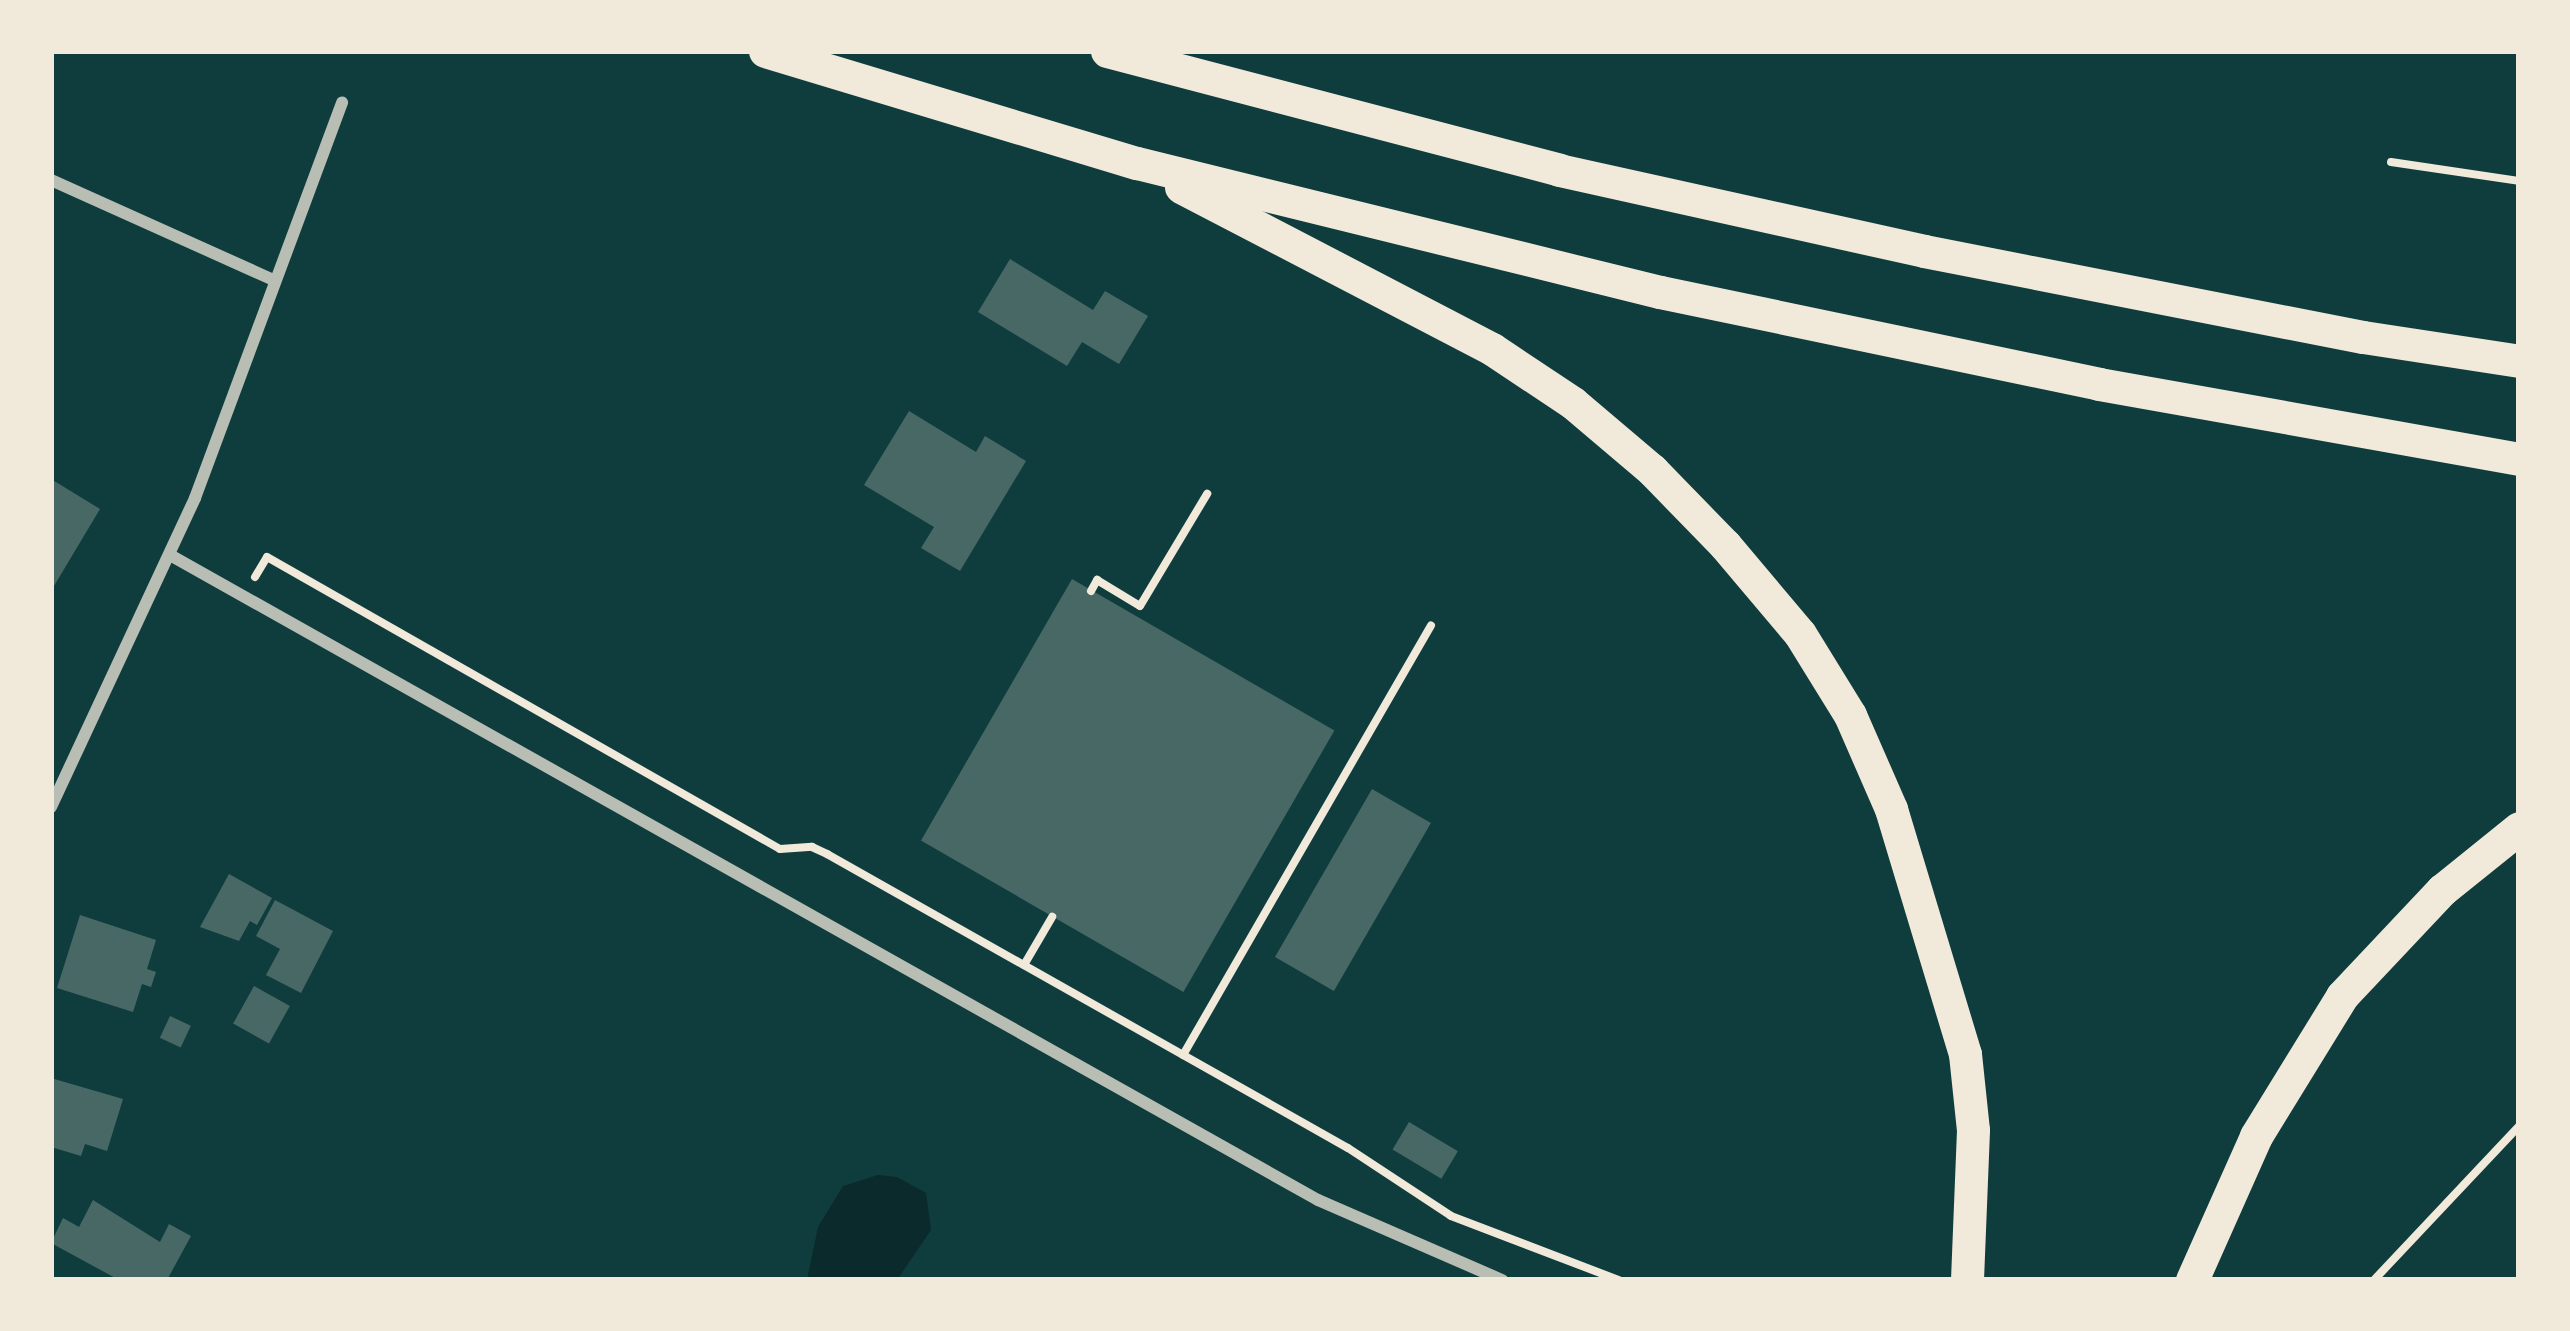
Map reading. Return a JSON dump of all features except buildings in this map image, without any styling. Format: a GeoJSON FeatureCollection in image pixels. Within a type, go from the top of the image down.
{"type":"FeatureCollection","features":[{"type":"Feature","properties":{"kind":"highway"},"geometry":{"type":"LineString","coordinates":[[765,51],[1137,164],[1660,292],[2099,384],[2519,459]]}},
{"type":"Feature","properties":{"kind":"highway"},"geometry":{"type":"LineString","coordinates":[[1107,51],[1559,170],[1856,236],[2363,337],[2519,361]]}},
{"type":"Feature","properties":{"kind":"highway"},"geometry":{"type":"LineString","coordinates":[[1137,164],[1492,349],[1573,403],[1696,514],[1800,634],[1850,715],[1891,809],[1926,910],[1965,1054],[1973,1130],[1967,1280]]}},
{"type":"Feature","properties":{"kind":"highway"},"geometry":{"type":"LineString","coordinates":[[2192,1280],[2256,1136],[2342,996],[2442,890],[2519,828]]}},
{"type":"Feature","properties":{"kind":"street"},"geometry":{"type":"LineString","coordinates":[[51,807],[170,555],[342,102]]}},
{"type":"Feature","properties":{"kind":"street"},"geometry":{"type":"LineString","coordinates":[[51,180],[273,280]]}},
{"type":"Feature","properties":{"kind":"street"},"geometry":{"type":"LineString","coordinates":[[170,555],[1318,1200],[1502,1280]]}},
{"type":"Feature","properties":{"kind":"path"},"geometry":{"type":"LineString","coordinates":[[2391,162],[2519,181]]}},
{"type":"Feature","properties":{"kind":"path"},"geometry":{"type":"LineString","coordinates":[[1091,591],[1097,580],[1141,606],[1207,494]]}},
{"type":"Feature","properties":{"kind":"path"},"geometry":{"type":"LineString","coordinates":[[245,594],[267,557],[780,848],[812,847],[827,854],[1348,1148],[1451,1216],[1619,1280]]}},
{"type":"Feature","properties":{"kind":"path"},"geometry":{"type":"LineString","coordinates":[[1183,1055],[1431,625]]}},
{"type":"Feature","properties":{"kind":"path"},"geometry":{"type":"LineString","coordinates":[[1024,965],[1052,917]]}},
{"type":"Feature","properties":{"kind":"path"},"geometry":{"type":"LineString","coordinates":[[2374,1280],[2519,1126]]}},
{"type":"Feature","properties":{"kind":"water"},"geometry":{"type":"Polygon","coordinates":[[[878,1175],[897,1177],[926,1193],[931,1230],[897,1280],[807,1280],[818,1227],[843,1186],[878,1175]]]}}]}
